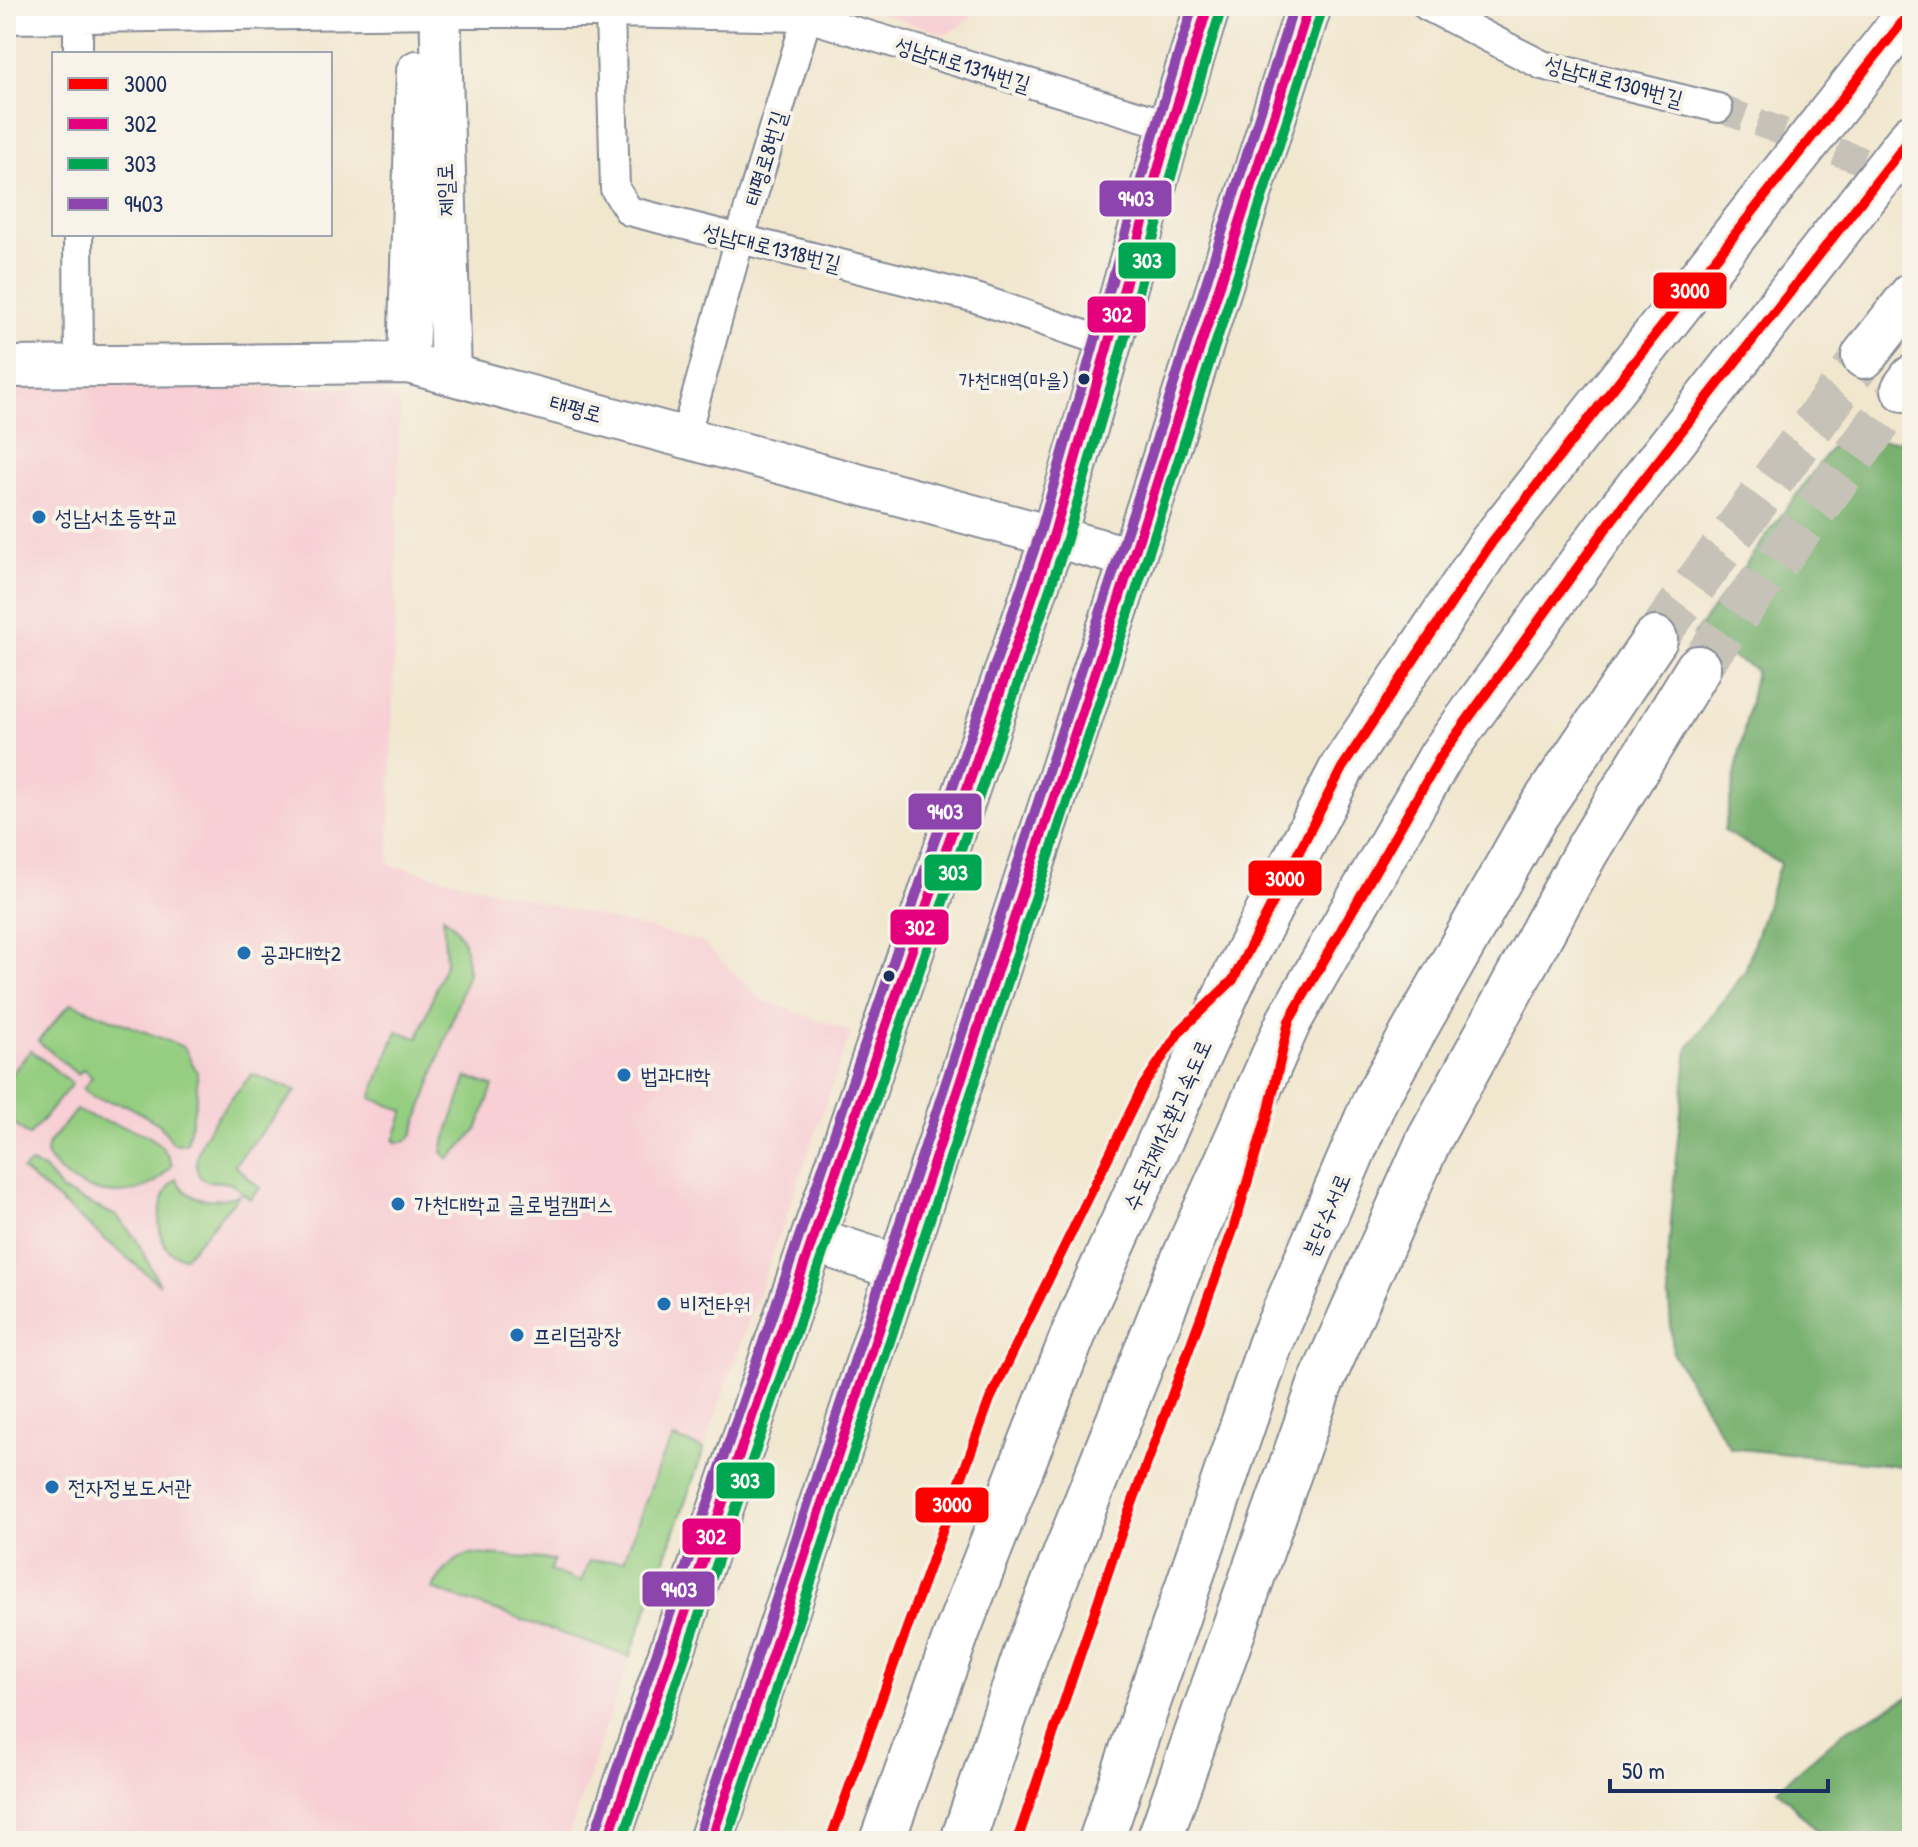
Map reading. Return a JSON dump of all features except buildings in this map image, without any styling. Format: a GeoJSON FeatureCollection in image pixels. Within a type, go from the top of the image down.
{"type":"FeatureCollection","features":[{"type":"Feature","properties":{"kind":"main road"},"geometry":{"type":"LineString","coordinates":[[607,1841],[1053,537],[1134,261],[1170,125],[1208,6]]}},
{"type":"Feature","properties":{"kind":"main road"},"geometry":{"type":"LineString","coordinates":[[711,1841],[1132,558],[1309,6]]}},
{"type":"Feature","properties":{"kind":"main road","name":"제일로"},"geometry":{"type":"LineString","coordinates":[[408,363],[429,10]]}},
{"type":"Feature","properties":{"kind":"main road","name":"제일로"},"geometry":{"type":"LineString","coordinates":[[429,10],[451,374]]}},
{"type":"Feature","properties":{"kind":"main road","name":"수도권제1순환고속도로"},"geometry":{"type":"LineString","coordinates":[[882,1841],[958,1630],[1081,1315],[1233,980],[1342,768],[1492,542],[1912,10]]}},
{"type":"Feature","properties":{"kind":"main road"},"geometry":{"type":"LineString","coordinates":[[963,1841],[1026,1653],[1055,1579],[1178,1272],[1289,1021],[1441,756],[1612,520],[1912,136]]}},
{"type":"Feature","properties":{"kind":"main road"},"geometry":{"type":"LineString","coordinates":[[1864,356],[1912,295]]}},
{"type":"Feature","properties":{"kind":"main road","name":"태평로"},"geometry":{"type":"LineString","coordinates":[[6,367],[408,363],[1132,558]]}},
{"type":"Feature","properties":{"kind":"main road","name":"분당수서로"},"geometry":{"type":"LineString","coordinates":[[1101,1841],[1270,1345],[1375,1100],[1536,815],[1655,639]]}},
{"type":"Feature","properties":{"kind":"main road"},"geometry":{"type":"LineString","coordinates":[[1159,1841],[1320,1385],[1429,1140],[1586,852],[1698,668]]}},
{"type":"Feature","properties":{"kind":"main road"},"geometry":{"type":"LineString","coordinates":[[814,1240],[899,1268]]}},
{"type":"Feature","properties":{"kind":"street","name":"성남대로1309번길"},"geometry":{"type":"LineString","coordinates":[[1427,6],[1542,65],[1718,108]]}},
{"type":"Feature","properties":{"kind":"street","name":"성남대로1314번길"},"geometry":{"type":"LineString","coordinates":[[6,19],[78,12],[429,10],[807,17],[1170,125]]}},
{"type":"Feature","properties":{"kind":"street"},"geometry":{"type":"LineString","coordinates":[[78,12],[78,52]]}},
{"type":"Feature","properties":{"kind":"street","name":"성남대로1318번길"},"geometry":{"type":"LineString","coordinates":[[610,13],[615,189],[629,211],[976,298],[1108,343]]}},
{"type":"Feature","properties":{"kind":"street","name":"태평로8번길"},"geometry":{"type":"LineString","coordinates":[[685,437],[740,238],[807,17]]}},
{"type":"Feature","properties":{"kind":"street"},"geometry":{"type":"LineString","coordinates":[[78,236],[79,367]]}},
{"type":"Feature","properties":{"kind":"shaded area"},"geometry":{"type":"Polygon","coordinates":[[[859,6],[971,6],[971,18],[946,35],[859,6]]]}},
{"type":"Feature","properties":{"kind":"shaded area","name":"가천대학교 글로벌캠퍼스"},"geometry":{"type":"Polygon","coordinates":[[[6,385],[377,388],[400,403],[389,864],[702,942],[763,1000],[851,1032],[567,1841],[6,1841],[6,385]]]}},
{"type":"Feature","properties":{"kind":"green space"},"geometry":{"type":"Polygon","coordinates":[[[1842,433],[1882,440],[1912,441],[1912,1467],[1730,1448],[1673,1354],[1667,1273],[1688,1048],[1745,971],[1780,863],[1724,831],[1756,670],[1693,636],[1842,433]]]}},
{"type":"Feature","properties":{"kind":"green space"},"geometry":{"type":"Polygon","coordinates":[[[443,916],[464,942],[468,973],[413,1134],[405,1141],[397,1142],[394,1141],[404,1111],[371,1098],[397,1031],[418,1038],[446,961],[443,916]]]}},
{"type":"Feature","properties":{"kind":"green space"},"geometry":{"type":"Polygon","coordinates":[[[71,1003],[184,1047],[197,1072],[197,1095],[187,1143],[174,1144],[159,1124],[126,1105],[94,1098],[83,1089],[92,1077],[83,1069],[78,1075],[38,1041],[71,1003]]]}},
{"type":"Feature","properties":{"kind":"green space"},"geometry":{"type":"Polygon","coordinates":[[[31,1050],[72,1084],[29,1136],[6,1117],[6,1081],[31,1050]]]}},
{"type":"Feature","properties":{"kind":"green space"},"geometry":{"type":"Polygon","coordinates":[[[252,1074],[296,1091],[234,1165],[260,1188],[250,1199],[231,1183],[207,1181],[200,1177],[196,1165],[198,1152],[212,1123],[252,1074]]]}},
{"type":"Feature","properties":{"kind":"green space"},"geometry":{"type":"Polygon","coordinates":[[[467,1077],[493,1086],[477,1130],[449,1159],[442,1152],[443,1147],[467,1077]]]}},
{"type":"Feature","properties":{"kind":"green space"},"geometry":{"type":"Polygon","coordinates":[[[76,1110],[144,1134],[165,1151],[172,1165],[157,1181],[139,1189],[109,1193],[80,1185],[67,1177],[46,1155],[47,1146],[76,1110]]]}},
{"type":"Feature","properties":{"kind":"green space"},"geometry":{"type":"Polygon","coordinates":[[[30,1164],[44,1169],[62,1191],[117,1216],[136,1239],[160,1285],[22,1170],[30,1164]]]}},
{"type":"Feature","properties":{"kind":"green space"},"geometry":{"type":"Polygon","coordinates":[[[176,1179],[195,1197],[212,1200],[239,1195],[185,1257],[174,1254],[166,1247],[161,1236],[160,1210],[169,1187],[176,1179]]]}},
{"type":"Feature","properties":{"kind":"green space"},"geometry":{"type":"Polygon","coordinates":[[[674,1438],[704,1449],[630,1657],[432,1589],[454,1562],[473,1554],[554,1560],[550,1571],[581,1582],[589,1561],[624,1560],[662,1457],[674,1438]]]}},
{"type":"Feature","properties":{"kind":"green space"},"geometry":{"type":"Polygon","coordinates":[[[1912,1695],[1912,1841],[1827,1841],[1777,1789],[1843,1732],[1912,1695]]]}},
{"type":"Feature","properties":{"kind":"tunnel"},"geometry":{"type":"LineString","coordinates":[[1718,108],[1912,179]]}},
{"type":"Feature","properties":{"kind":"tunnel"},"geometry":{"type":"LineString","coordinates":[[1655,639],[1864,356]]}},
{"type":"Feature","properties":{"kind":"tunnel"},"geometry":{"type":"LineString","coordinates":[[1698,668],[1904,389]]}},
{"type":"Feature","properties":{"kind":"transit line","name":"9403"},"geometry":{"type":"LineString","coordinates":[[594,1836],[1040,533],[1193,6]]}},
{"type":"Feature","properties":{"kind":"transit line","name":"302"},"geometry":{"type":"LineString","coordinates":[[607,1841],[1053,537],[1208,6]]}},
{"type":"Feature","properties":{"kind":"transit line","name":"9403"},"geometry":{"type":"LineString","coordinates":[[698,1837],[1133,513],[1294,6]]}},
{"type":"Feature","properties":{"kind":"transit line","name":"302"},"geometry":{"type":"LineString","coordinates":[[711,1841],[1146,517],[1309,6]]}},
{"type":"Feature","properties":{"kind":"transit line","name":"303"},"geometry":{"type":"LineString","coordinates":[[622,1841],[1066,542],[1221,10]]}},
{"type":"Feature","properties":{"kind":"transit line","name":"303"},"geometry":{"type":"LineString","coordinates":[[726,1841],[1159,521],[1322,10]]}},
{"type":"Feature","properties":{"kind":"transit line","name":"3000"},"geometry":{"type":"LineString","coordinates":[[830,1841],[990,1399],[1143,1086],[1180,1031],[1233,980],[1342,768],[1492,542],[1912,10]]}},
{"type":"Feature","properties":{"kind":"transit line","name":"3000"},"geometry":{"type":"LineString","coordinates":[[1017,1841],[1123,1528],[1233,1230],[1269,1110],[1289,1021],[1441,756],[1612,520],[1912,136]]}},
{"type":"Feature","properties":{"kind":"place","name":"가천대역(마을)"},"geometry":{"type":"Point","coordinates":[1084,379]}},
{"type":"Feature","properties":{"kind":"place","name":"성남서초등학교"},"geometry":{"type":"Point","coordinates":[39,517]}},
{"type":"Feature","properties":{"kind":"place","name":"공과대학2"},"geometry":{"type":"Point","coordinates":[244,953]}},
{"type":"Feature","properties":{"kind":"place","name":"법과대학"},"geometry":{"type":"Point","coordinates":[624,1075]}},
{"type":"Feature","properties":{"kind":"place","name":"가천대학교 글로벌캠퍼스"},"geometry":{"type":"Point","coordinates":[398,1204]}},
{"type":"Feature","properties":{"kind":"place","name":"비전타워"},"geometry":{"type":"Point","coordinates":[664,1304]}},
{"type":"Feature","properties":{"kind":"place","name":"프리덤광장"},"geometry":{"type":"Point","coordinates":[517,1335]}},
{"type":"Feature","properties":{"kind":"place","name":"전자정보도서관"},"geometry":{"type":"Point","coordinates":[52,1487]}}]}
